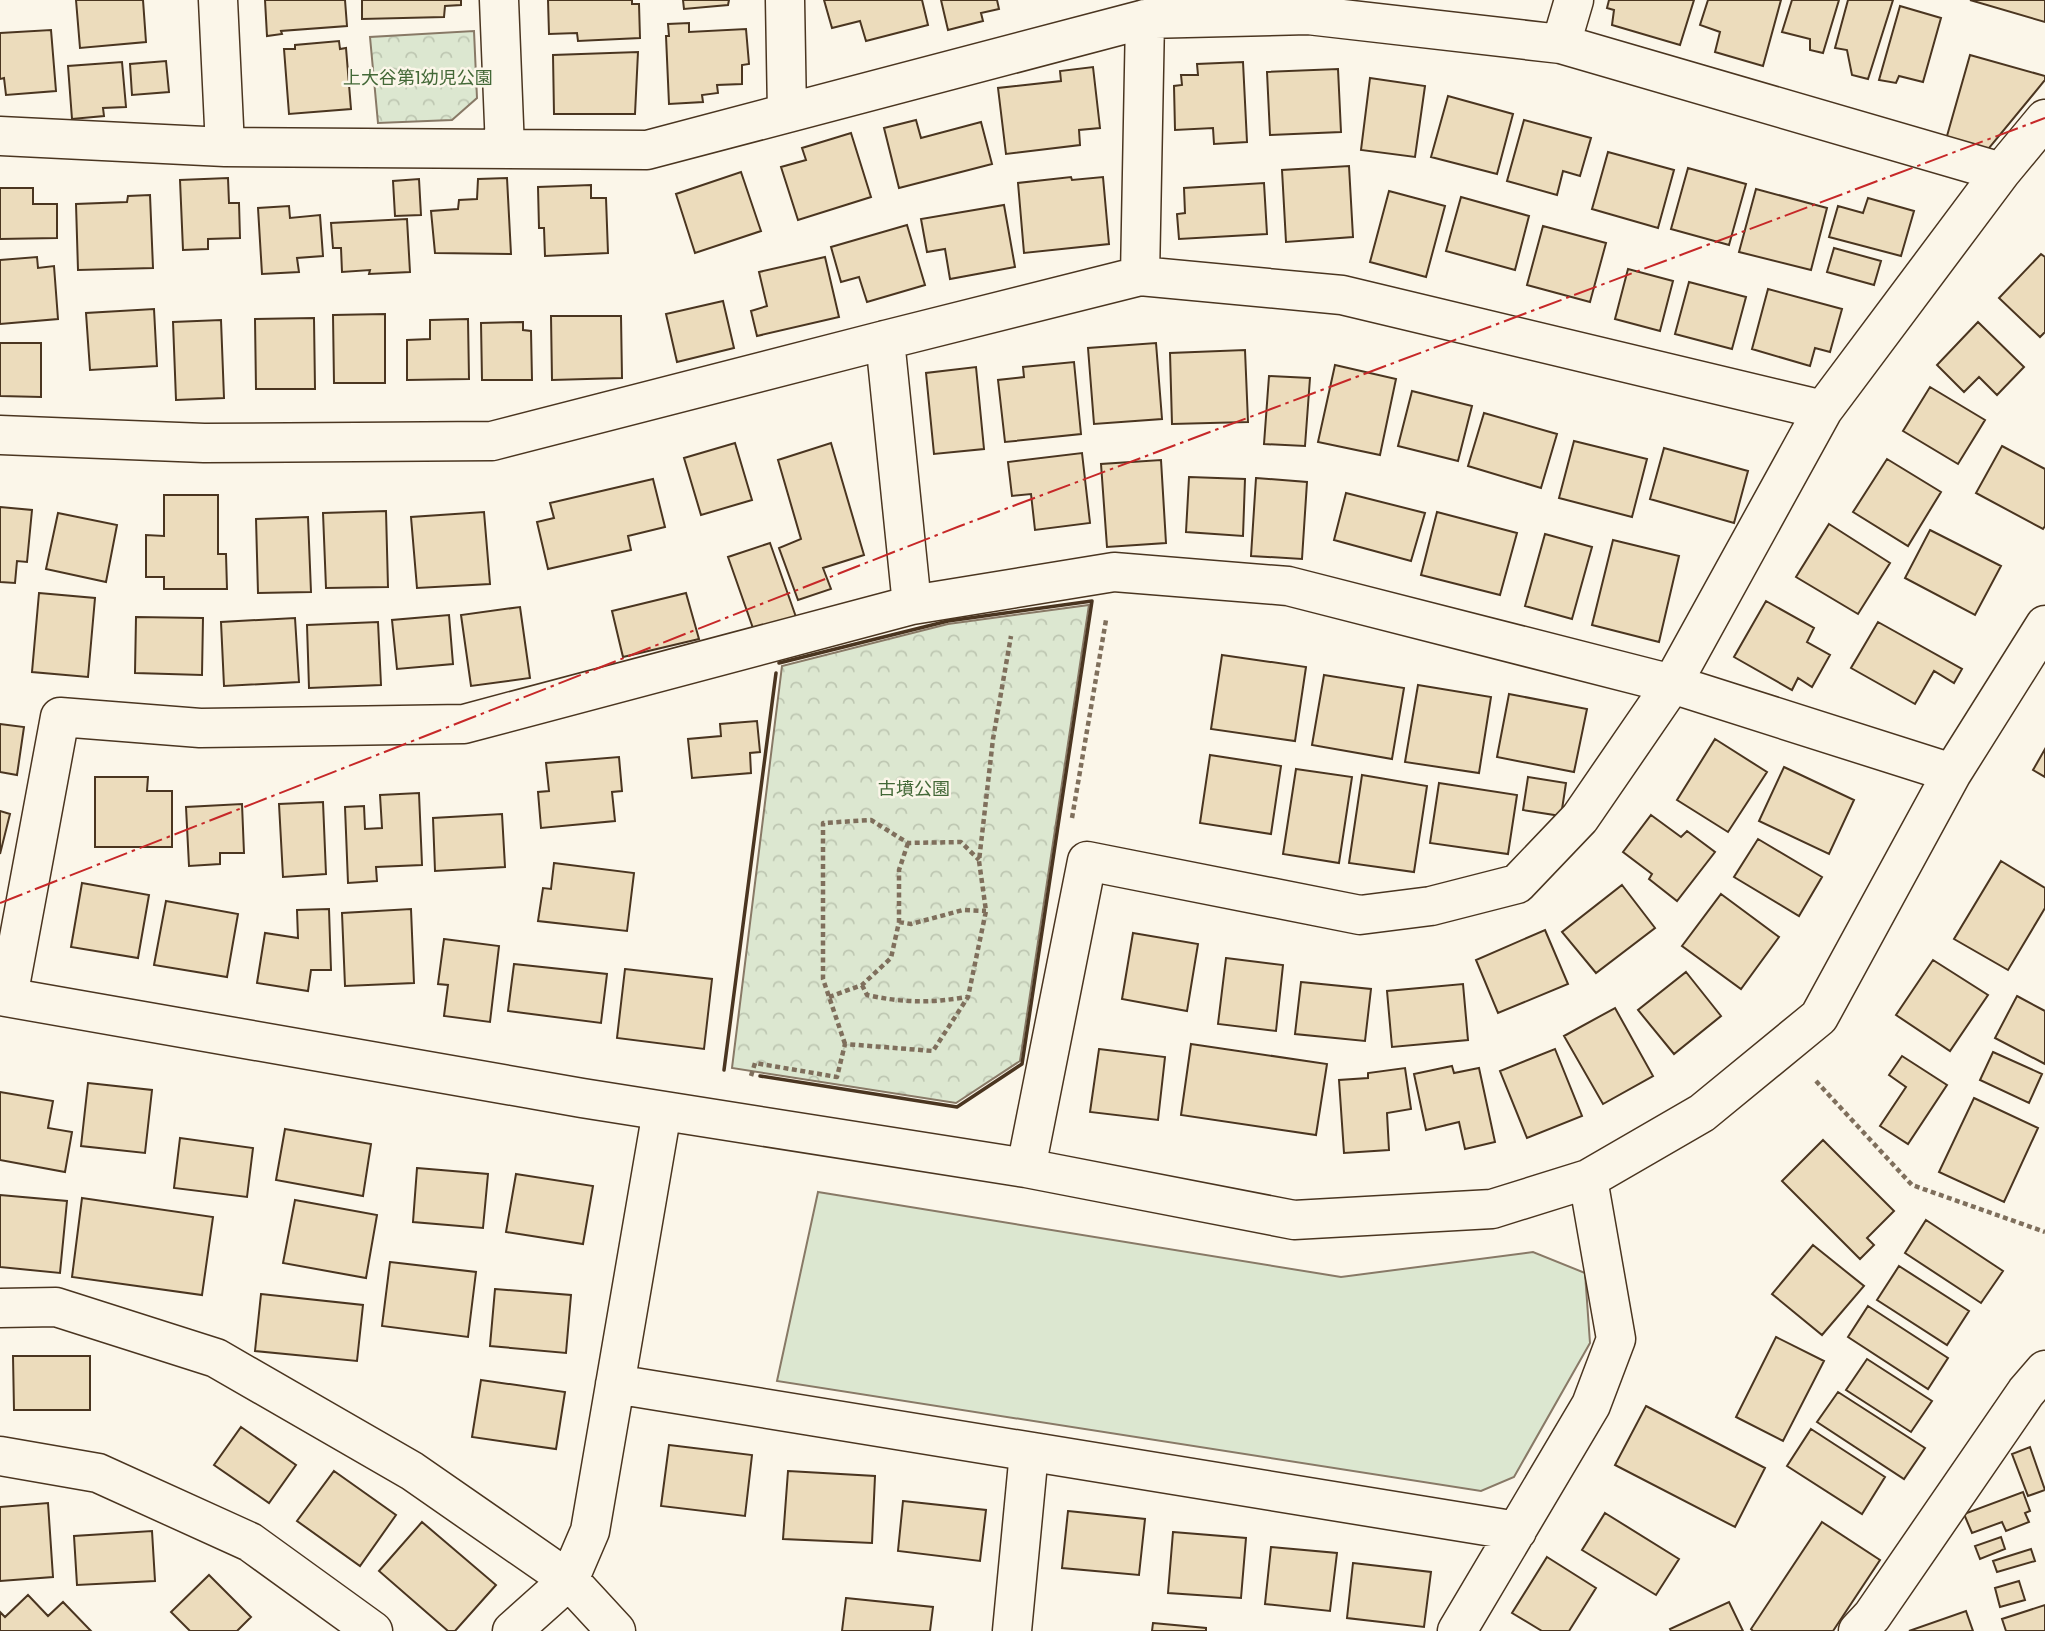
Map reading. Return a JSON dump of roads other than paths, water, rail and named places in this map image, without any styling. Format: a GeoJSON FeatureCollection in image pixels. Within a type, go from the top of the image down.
{"type":"FeatureCollection","features":[{"type":"Feature","properties":{"kind":"street"},"geometry":{"type":"LineString","coordinates":[[218,0],[225,147]]}},
{"type":"Feature","properties":{"kind":"street"},"geometry":{"type":"LineString","coordinates":[[499,0],[505,149]]}},
{"type":"Feature","properties":{"kind":"street"},"geometry":{"type":"LineString","coordinates":[[785,0],[787,113]]}},
{"type":"Feature","properties":{"kind":"street"},"geometry":{"type":"LineString","coordinates":[[1561,44],[1574,0]]}},
{"type":"Feature","properties":{"kind":"street"},"geometry":{"type":"LineString","coordinates":[[0,136],[225,147],[647,150],[1145,19],[1308,15],[1561,44],[2001,172]]}},
{"type":"Feature","properties":{"kind":"street"},"geometry":{"type":"LineString","coordinates":[[1140,276],[1145,19]]}},
{"type":"Feature","properties":{"kind":"street"},"geometry":{"type":"LineString","coordinates":[[1026,1168],[1087,861],[1360,915],[1431,906],[1517,884],[1580,818],[1671,684],[1823,410],[2001,172],[2045,119]]}},
{"type":"Feature","properties":{"kind":"street"},"geometry":{"type":"LineString","coordinates":[[0,435],[204,443],[492,441],[1140,276],[1342,295],[1823,410]]}},
{"type":"Feature","properties":{"kind":"street"},"geometry":{"type":"LineString","coordinates":[[884,340],[912,606]]}},
{"type":"Feature","properties":{"kind":"street"},"geometry":{"type":"LineString","coordinates":[[1952,773],[1671,684],[1288,586],[1114,572],[912,606],[464,724],[200,728],[60,717],[4,997],[662,1111],[1026,1168],[1294,1220],[1492,1209],[1588,1179],[1702,1114],[1819,1017],[1952,773],[2045,625]]}},
{"type":"Feature","properties":{"kind":"street"},"geometry":{"type":"LineString","coordinates":[[512,1631],[569,1580],[590,1531],[662,1111]]}},
{"type":"Feature","properties":{"kind":"street"},"geometry":{"type":"LineString","coordinates":[[1457,1631],[1591,1405],[1616,1339],[1588,1179]]}},
{"type":"Feature","properties":{"kind":"street"},"geometry":{"type":"LineString","coordinates":[[0,1308],[56,1307],[216,1357],[412,1471],[569,1580],[616,1631]]}},
{"type":"Feature","properties":{"kind":"street"},"geometry":{"type":"LineString","coordinates":[[1858,1631],[1872,1616],[2026,1392],[2045,1370]]}},
{"type":"Feature","properties":{"kind":"street"},"geometry":{"type":"LineString","coordinates":[[615,1384],[1517,1531]]}},
{"type":"Feature","properties":{"kind":"street"},"geometry":{"type":"LineString","coordinates":[[1012,1631],[1029,1452]]}},
{"type":"Feature","properties":{"kind":"street"},"geometry":{"type":"LineString","coordinates":[[0,1456],[98,1473],[250,1542],[373,1631]]}},
{"type":"Feature","properties":{"kind":"park label","name":"上大谷第1幼児公園"},"geometry":{"type":"Point","coordinates":[418,78]}},
{"type":"Feature","properties":{"kind":"park label","name":"古墳公園"},"geometry":{"type":"Point","coordinates":[914,789]}}]}
